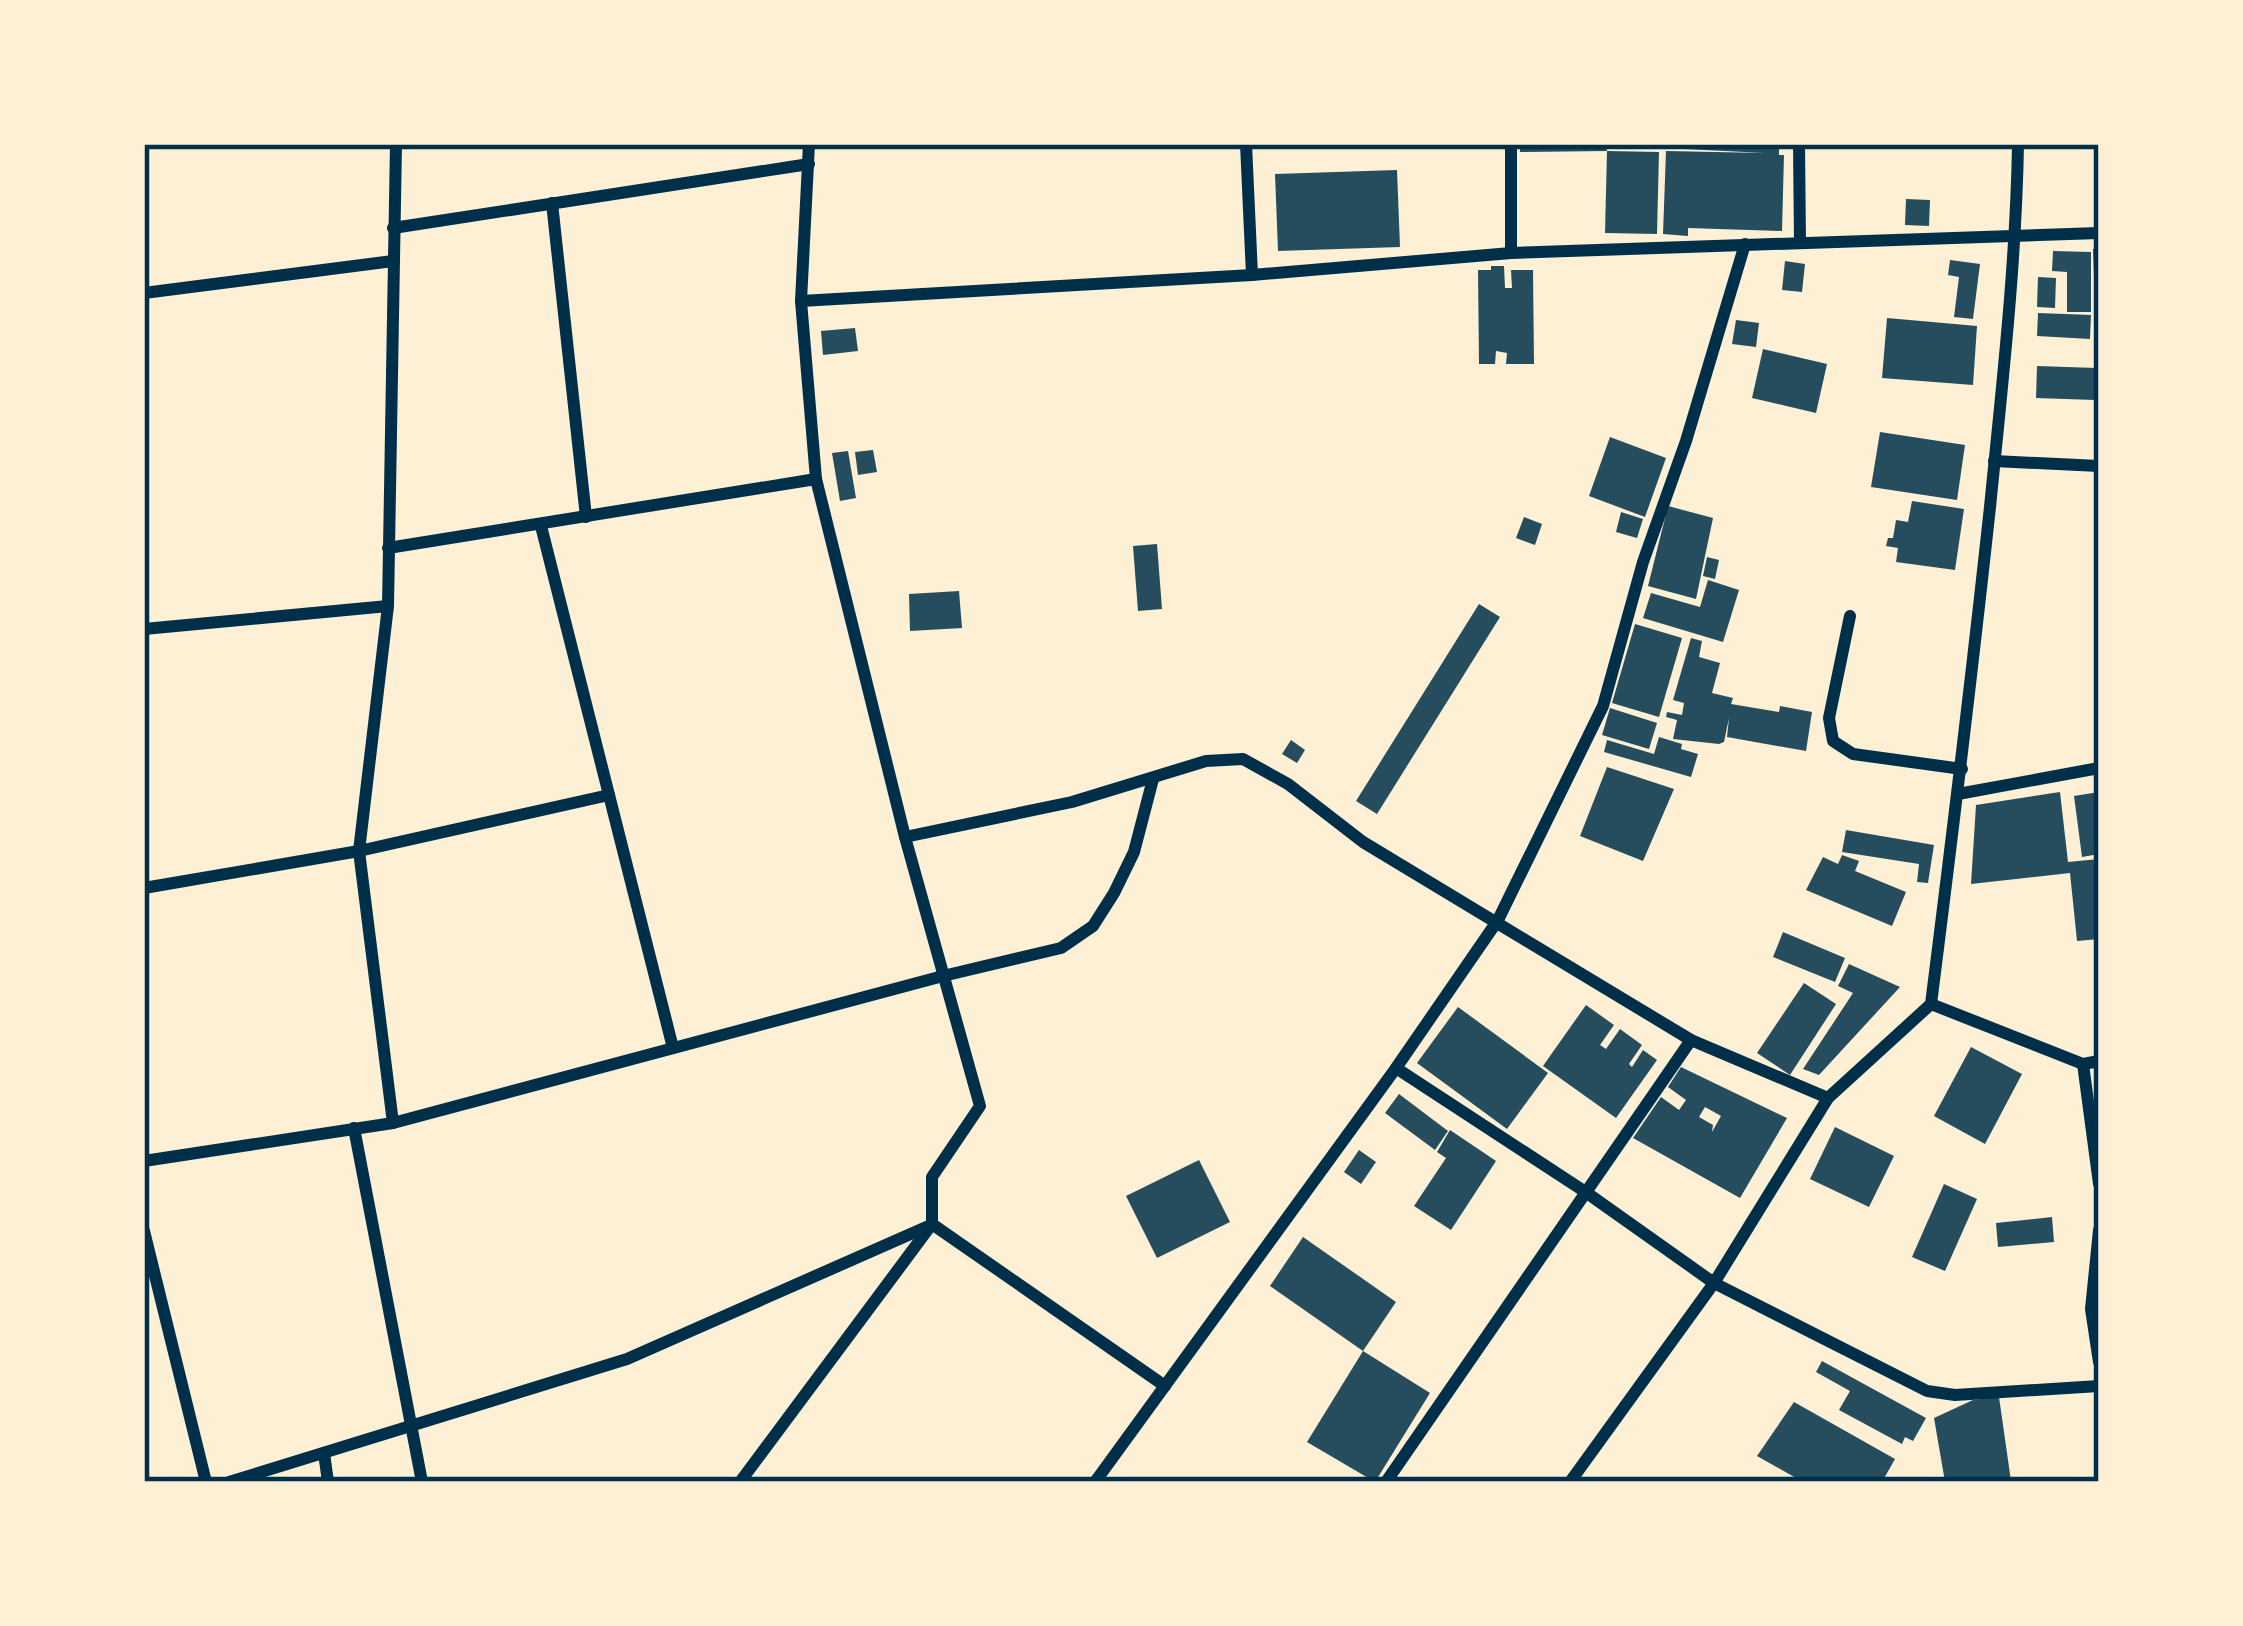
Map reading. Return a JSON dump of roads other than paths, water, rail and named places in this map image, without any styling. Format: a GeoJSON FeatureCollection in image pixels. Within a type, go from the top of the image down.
{"type":"FeatureCollection","features":[{"type":"Feature","properties":{"kind":"street"},"geometry":{"type":"LineString","coordinates":[[393,1123],[359,851],[388,606],[396,144]]}},
{"type":"Feature","properties":{"kind":"street"},"geometry":{"type":"LineString","coordinates":[[747,1480],[932,1224],[932,1177],[980,1106],[905,837],[816,479],[801,301],[809,144]]}},
{"type":"Feature","properties":{"kind":"street"},"geometry":{"type":"LineString","coordinates":[[1246,144],[1252,274]]}},
{"type":"Feature","properties":{"kind":"street"},"geometry":{"type":"LineString","coordinates":[[1511,144],[1511,253]]}},
{"type":"Feature","properties":{"kind":"street"},"geometry":{"type":"LineString","coordinates":[[1799,144],[1800,243]]}},
{"type":"Feature","properties":{"kind":"street"},"geometry":{"type":"LineString","coordinates":[[1570,1482],[1714,1283],[1828,1098],[1931,1004],[1962,769],[1994,461],[2016,238],[2018,144]]}},
{"type":"Feature","properties":{"kind":"street"},"geometry":{"type":"LineString","coordinates":[[393,228],[809,164]]}},
{"type":"Feature","properties":{"kind":"street"},"geometry":{"type":"LineString","coordinates":[[552,203],[586,517]]}},
{"type":"Feature","properties":{"kind":"street"},"geometry":{"type":"LineString","coordinates":[[801,301],[1511,253],[2099,232]]}},
{"type":"Feature","properties":{"kind":"street"},"geometry":{"type":"LineString","coordinates":[[1095,1482],[1498,920],[1604,706],[1643,562],[1745,244]]}},
{"type":"Feature","properties":{"kind":"street"},"geometry":{"type":"LineString","coordinates":[[144,293],[393,261]]}},
{"type":"Feature","properties":{"kind":"street"},"geometry":{"type":"LineString","coordinates":[[1994,461],[2099,466]]}},
{"type":"Feature","properties":{"kind":"street"},"geometry":{"type":"LineString","coordinates":[[388,548],[816,479]]}},
{"type":"Feature","properties":{"kind":"street"},"geometry":{"type":"LineString","coordinates":[[541,526],[673,1048]]}},
{"type":"Feature","properties":{"kind":"street"},"geometry":{"type":"LineString","coordinates":[[144,629],[388,606]]}},
{"type":"Feature","properties":{"kind":"street"},"geometry":{"type":"LineString","coordinates":[[1850,616],[1829,718],[1833,741],[1853,754],[1962,769]]}},
{"type":"Feature","properties":{"kind":"street"},"geometry":{"type":"LineString","coordinates":[[905,837],[1072,802],[1206,761],[1243,759],[1288,784],[1364,842],[1691,1040],[1828,1098]]}},
{"type":"Feature","properties":{"kind":"street"},"geometry":{"type":"LineString","coordinates":[[1958,794],[2099,768]]}},
{"type":"Feature","properties":{"kind":"street"},"geometry":{"type":"LineString","coordinates":[[144,1161],[393,1123],[1061,948],[1093,926],[1134,852],[1153,778]]}},
{"type":"Feature","properties":{"kind":"street"},"geometry":{"type":"LineString","coordinates":[[144,888],[359,851],[609,795]]}},
{"type":"Feature","properties":{"kind":"street"},"geometry":{"type":"LineString","coordinates":[[1931,1004],[2083,1064],[2099,1060]]}},
{"type":"Feature","properties":{"kind":"street"},"geometry":{"type":"LineString","coordinates":[[1386,1482],[1691,1040]]}},
{"type":"Feature","properties":{"kind":"street"},"geometry":{"type":"LineString","coordinates":[[2083,1064],[2099,1184]]}},
{"type":"Feature","properties":{"kind":"street"},"geometry":{"type":"LineString","coordinates":[[1396,1068],[1714,1283],[1940,1395],[2099,1386]]}},
{"type":"Feature","properties":{"kind":"street"},"geometry":{"type":"LineString","coordinates":[[354,1128],[422,1482]]}},
{"type":"Feature","properties":{"kind":"street"},"geometry":{"type":"LineString","coordinates":[[932,1224],[1165,1386]]}},
{"type":"Feature","properties":{"kind":"street"},"geometry":{"type":"LineString","coordinates":[[229,1482],[627,1359],[932,1224]]}},
{"type":"Feature","properties":{"kind":"street"},"geometry":{"type":"LineString","coordinates":[[2099,1230],[2090,1309],[2099,1362]]}},
{"type":"Feature","properties":{"kind":"street"},"geometry":{"type":"LineString","coordinates":[[144,1231],[206,1482]]}},
{"type":"Feature","properties":{"kind":"street"},"geometry":{"type":"LineString","coordinates":[[324,1453],[328,1482]]}}]}
